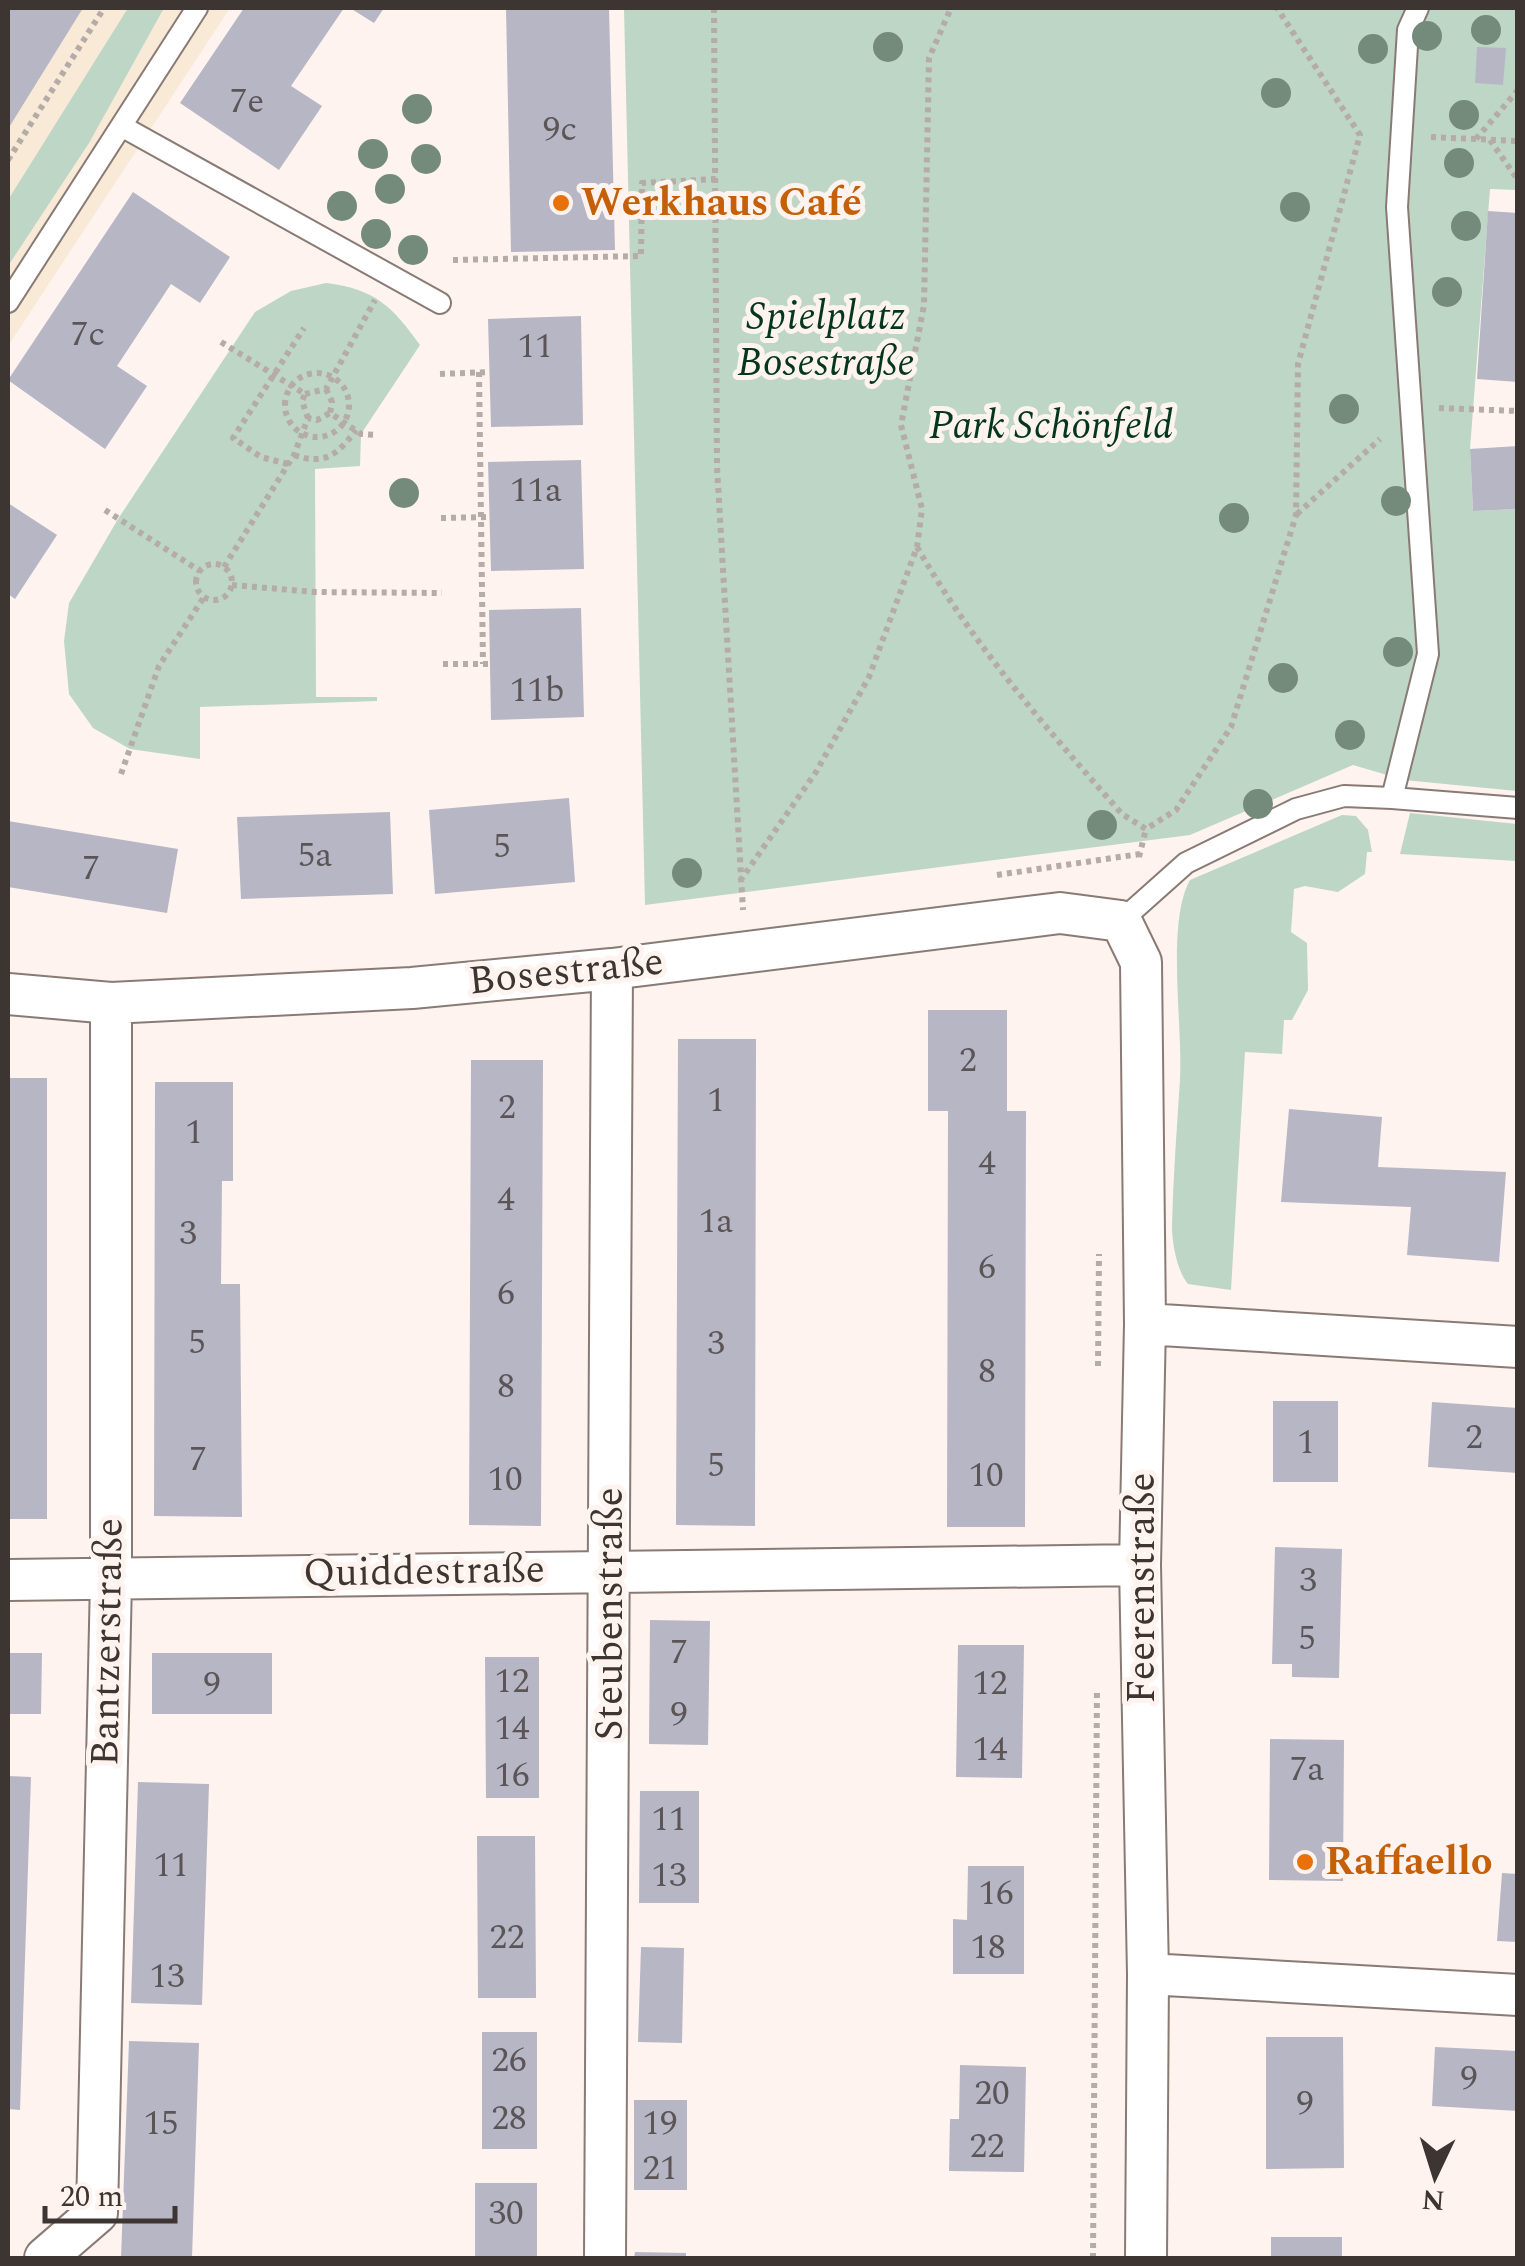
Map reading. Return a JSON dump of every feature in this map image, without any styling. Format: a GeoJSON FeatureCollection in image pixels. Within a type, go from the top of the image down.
{"type":"FeatureCollection","features":[{"type":"Feature","properties":{"kind":"street","name":"Bosestraße"},"geometry":{"type":"LineString","coordinates":[[8,994],[111,1003],[412,988],[612,969],[1060,912],[1121,921]]}},
{"type":"Feature","properties":{"kind":"street","name":"Feerenstraße"},"geometry":{"type":"LineString","coordinates":[[1121,921],[1141,962],[1145,1324],[1140,1565],[1148,1974],[1146,2258]]}},
{"type":"Feature","properties":{"kind":"street","name":"Steubenstraße"},"geometry":{"type":"LineString","coordinates":[[605,2258],[612,969]]}},
{"type":"Feature","properties":{"kind":"street","name":"Bantzerstraße"},"geometry":{"type":"LineString","coordinates":[[45,2258],[96,2213],[111,1580],[111,1003]]}},
{"type":"Feature","properties":{"kind":"street"},"geometry":{"type":"LineString","coordinates":[[1145,1324],[1518,1346]]}},
{"type":"Feature","properties":{"kind":"street","name":"Quiddestraße"},"geometry":{"type":"LineString","coordinates":[[8,1580],[1140,1565]]}},
{"type":"Feature","properties":{"kind":"street"},"geometry":{"type":"LineString","coordinates":[[1148,1974],[1518,1994]]}},
{"type":"Feature","properties":{"kind":"lane"},"geometry":{"type":"LineString","coordinates":[[8,302],[197,8]]}},
{"type":"Feature","properties":{"kind":"lane"},"geometry":{"type":"LineString","coordinates":[[1392,798],[1428,654],[1398,207],[1399,135],[1408,30],[1418,8]]}},
{"type":"Feature","properties":{"kind":"lane"},"geometry":{"type":"LineString","coordinates":[[123,127],[440,303]]}},
{"type":"Feature","properties":{"kind":"lane"},"geometry":{"type":"LineString","coordinates":[[1121,921],[1186,862],[1296,809],[1344,796],[1518,808]]}},
{"type":"Feature","properties":{"kind":"path"},"geometry":{"type":"LineString","coordinates":[[8,160],[104,8]]}},
{"type":"Feature","properties":{"kind":"path"},"geometry":{"type":"LineString","coordinates":[[714,8],[717,468],[740,882],[816,772],[869,677],[917,547],[922,509],[901,425],[924,305],[930,190],[929,58],[951,8]]}},
{"type":"Feature","properties":{"kind":"path"},"geometry":{"type":"LineString","coordinates":[[917,547],[957,616],[1000,675],[1122,814],[1146,829],[1176,810],[1231,727],[1296,515],[1298,364],[1360,135],[1277,8]]}},
{"type":"Feature","properties":{"kind":"path"},"geometry":{"type":"LineString","coordinates":[[1476,140],[1518,90]]}},
{"type":"Feature","properties":{"kind":"path"},"geometry":{"type":"LineString","coordinates":[[1399,135],[1518,141]]}},
{"type":"Feature","properties":{"kind":"path"},"geometry":{"type":"LineString","coordinates":[[1490,140],[1518,180]]}},
{"type":"Feature","properties":{"kind":"path"},"geometry":{"type":"LineString","coordinates":[[453,260],[641,256],[642,183],[717,179]]}},
{"type":"Feature","properties":{"kind":"path"},"geometry":{"type":"LineString","coordinates":[[330,413],[332,402],[326,388],[330,374],[377,297]]}},
{"type":"Feature","properties":{"kind":"path"},"geometry":{"type":"LineString","coordinates":[[288,464],[261,457],[233,438],[304,328]]}},
{"type":"Feature","properties":{"kind":"path"},"geometry":{"type":"LineString","coordinates":[[222,342],[305,394],[326,388]]}},
{"type":"Feature","properties":{"kind":"path"},"geometry":{"type":"LineString","coordinates":[[444,664],[487,664],[486,517],[479,372]]}},
{"type":"Feature","properties":{"kind":"path"},"geometry":{"type":"LineString","coordinates":[[440,374],[490,372]]}},
{"type":"Feature","properties":{"kind":"path"},"geometry":{"type":"LineString","coordinates":[[330,374],[346,389],[351,406],[345,420],[332,433],[314,437],[288,421],[285,402],[290,387],[300,376],[330,374]]}},
{"type":"Feature","properties":{"kind":"path"},"geometry":{"type":"LineString","coordinates":[[224,566],[294,455],[308,418],[302,402],[305,394]]}},
{"type":"Feature","properties":{"kind":"path"},"geometry":{"type":"LineString","coordinates":[[1296,515],[1353,468],[1412,406],[1518,411]]}},
{"type":"Feature","properties":{"kind":"path"},"geometry":{"type":"LineString","coordinates":[[330,413],[356,430],[376,435]]}},
{"type":"Feature","properties":{"kind":"path"},"geometry":{"type":"LineString","coordinates":[[308,418],[317,420],[330,413]]}},
{"type":"Feature","properties":{"kind":"path"},"geometry":{"type":"LineString","coordinates":[[294,455],[320,461],[330,458],[356,430]]}},
{"type":"Feature","properties":{"kind":"path"},"geometry":{"type":"LineString","coordinates":[[105,510],[200,572]]}},
{"type":"Feature","properties":{"kind":"path"},"geometry":{"type":"LineString","coordinates":[[441,518],[486,517]]}},
{"type":"Feature","properties":{"kind":"path"},"geometry":{"type":"LineString","coordinates":[[204,597],[197,589],[200,572],[206,565],[224,566]]}},
{"type":"Feature","properties":{"kind":"path"},"geometry":{"type":"LineString","coordinates":[[224,566],[232,585]]}},
{"type":"Feature","properties":{"kind":"path"},"geometry":{"type":"LineString","coordinates":[[232,585],[315,592],[442,593]]}},
{"type":"Feature","properties":{"kind":"path"},"geometry":{"type":"LineString","coordinates":[[204,597],[226,596],[232,585]]}},
{"type":"Feature","properties":{"kind":"path"},"geometry":{"type":"LineString","coordinates":[[121,774],[159,666],[204,597]]}},
{"type":"Feature","properties":{"kind":"shaded area"},"geometry":{"type":"Polygon","coordinates":[[[8,8],[230,8],[8,346],[8,8]]]}},
{"type":"Feature","properties":{"kind":"green space"},"geometry":{"type":"Polygon","coordinates":[[[128,8],[164,8],[89,143],[8,266],[8,200],[128,8]]]}},
{"type":"Feature","properties":{"kind":"green space","name":"Park Schönfeld"},"geometry":{"type":"Polygon","coordinates":[[[624,8],[1517,8],[1517,190],[1490,189],[1470,449],[1473,511],[1517,509],[1517,791],[1404,780],[1353,765],[1190,835],[645,905],[624,8]]]}},
{"type":"Feature","properties":{"kind":"green space"},"geometry":{"type":"Polygon","coordinates":[[[326,283],[357,290],[381,302],[420,345],[361,434],[360,466],[315,469],[316,697],[377,697],[377,701],[200,707],[200,759],[130,749],[93,728],[69,694],[64,641],[69,603],[118,519],[255,312],[291,291],[326,283]]]}},
{"type":"Feature","properties":{"kind":"green space"},"geometry":{"type":"Polygon","coordinates":[[[1410,813],[1517,824],[1517,861],[1400,854],[1410,813]]]}},
{"type":"Feature","properties":{"kind":"green space"},"geometry":{"type":"Polygon","coordinates":[[[1342,815],[1356,816],[1368,830],[1372,852],[1367,852],[1365,874],[1338,892],[1305,886],[1294,889],[1291,932],[1307,943],[1308,990],[1292,1020],[1284,1020],[1282,1054],[1245,1052],[1231,1290],[1188,1284],[1176,1256],[1172,1226],[1180,1079],[1177,948],[1183,899],[1190,880],[1342,815]]]}},
{"type":"Feature","properties":{"kind":"building"},"geometry":{"type":"Polygon","coordinates":[[[8,8],[83,8],[8,129],[8,8]]]}},
{"type":"Feature","properties":{"kind":"building"},"geometry":{"type":"Polygon","coordinates":[[[244,8],[344,8],[291,86],[322,106],[279,170],[180,103],[244,8]]]}},
{"type":"Feature","properties":{"kind":"building"},"geometry":{"type":"Polygon","coordinates":[[[350,8],[384,8],[374,23],[350,8]]]}},
{"type":"Feature","properties":{"kind":"building"},"geometry":{"type":"Polygon","coordinates":[[[506,8],[609,8],[615,250],[511,252],[506,8]]]}},
{"type":"Feature","properties":{"kind":"building"},"geometry":{"type":"Polygon","coordinates":[[[1477,47],[1506,48],[1503,85],[1475,83],[1477,47]]]}},
{"type":"Feature","properties":{"kind":"building"},"geometry":{"type":"Polygon","coordinates":[[[133,192],[230,257],[200,303],[171,284],[117,366],[147,386],[105,449],[8,380],[133,192]]]}},
{"type":"Feature","properties":{"kind":"building"},"geometry":{"type":"Polygon","coordinates":[[[1488,211],[1518,213],[1518,382],[1477,379],[1488,211]]]}},
{"type":"Feature","properties":{"kind":"building"},"geometry":{"type":"Polygon","coordinates":[[[581,316],[583,425],[491,427],[488,319],[581,316]]]}},
{"type":"Feature","properties":{"kind":"building"},"geometry":{"type":"Polygon","coordinates":[[[1518,446],[1518,509],[1473,511],[1470,449],[1518,446]]]}},
{"type":"Feature","properties":{"kind":"building"},"geometry":{"type":"Polygon","coordinates":[[[581,460],[584,569],[491,571],[488,462],[581,460]]]}},
{"type":"Feature","properties":{"kind":"building"},"geometry":{"type":"Polygon","coordinates":[[[8,503],[57,535],[15,599],[8,594],[8,503]]]}},
{"type":"Feature","properties":{"kind":"building"},"geometry":{"type":"Polygon","coordinates":[[[581,608],[584,717],[491,720],[489,610],[581,608]]]}},
{"type":"Feature","properties":{"kind":"building"},"geometry":{"type":"Polygon","coordinates":[[[569,798],[575,882],[435,894],[429,810],[569,798]]]}},
{"type":"Feature","properties":{"kind":"building"},"geometry":{"type":"Polygon","coordinates":[[[390,812],[393,894],[241,899],[237,817],[390,812]]]}},
{"type":"Feature","properties":{"kind":"building"},"geometry":{"type":"Polygon","coordinates":[[[8,821],[178,849],[167,913],[8,887],[8,821]]]}},
{"type":"Feature","properties":{"kind":"building"},"geometry":{"type":"Polygon","coordinates":[[[928,1010],[1007,1010],[1007,1111],[1026,1111],[1025,1527],[947,1527],[948,1111],[928,1111],[928,1010]]]}},
{"type":"Feature","properties":{"kind":"building"},"geometry":{"type":"Polygon","coordinates":[[[678,1039],[756,1039],[755,1526],[676,1525],[678,1039]]]}},
{"type":"Feature","properties":{"kind":"building"},"geometry":{"type":"Polygon","coordinates":[[[471,1060],[543,1060],[541,1526],[469,1525],[471,1060]]]}},
{"type":"Feature","properties":{"kind":"building"},"geometry":{"type":"Polygon","coordinates":[[[8,1078],[47,1078],[47,1519],[8,1519],[8,1078]]]}},
{"type":"Feature","properties":{"kind":"building"},"geometry":{"type":"Polygon","coordinates":[[[155,1082],[233,1082],[233,1181],[222,1181],[221,1284],[240,1284],[242,1517],[154,1516],[155,1082]]]}},
{"type":"Feature","properties":{"kind":"building"},"geometry":{"type":"Polygon","coordinates":[[[1289,1109],[1382,1117],[1378,1167],[1506,1172],[1499,1262],[1407,1255],[1411,1207],[1281,1202],[1289,1109]]]}},
{"type":"Feature","properties":{"kind":"building"},"geometry":{"type":"Polygon","coordinates":[[[1273,1401],[1338,1401],[1338,1482],[1273,1482],[1273,1401]]]}},
{"type":"Feature","properties":{"kind":"building"},"geometry":{"type":"Polygon","coordinates":[[[1432,1402],[1518,1408],[1518,1473],[1428,1467],[1432,1402]]]}},
{"type":"Feature","properties":{"kind":"building"},"geometry":{"type":"Polygon","coordinates":[[[1275,1547],[1342,1549],[1339,1678],[1292,1677],[1292,1664],[1272,1664],[1275,1547]]]}},
{"type":"Feature","properties":{"kind":"building"},"geometry":{"type":"Polygon","coordinates":[[[650,1620],[710,1621],[708,1745],[649,1744],[650,1620]]]}},
{"type":"Feature","properties":{"kind":"building"},"geometry":{"type":"Polygon","coordinates":[[[958,1645],[1024,1645],[1022,1778],[956,1777],[958,1645]]]}},
{"type":"Feature","properties":{"kind":"building"},"geometry":{"type":"Polygon","coordinates":[[[8,1653],[42,1653],[41,1714],[8,1714],[8,1653]]]}},
{"type":"Feature","properties":{"kind":"building"},"geometry":{"type":"Polygon","coordinates":[[[152,1653],[272,1653],[272,1714],[152,1714],[152,1653]]]}},
{"type":"Feature","properties":{"kind":"building"},"geometry":{"type":"Polygon","coordinates":[[[485,1657],[539,1657],[539,1798],[486,1798],[485,1657]]]}},
{"type":"Feature","properties":{"kind":"building"},"geometry":{"type":"Polygon","coordinates":[[[1270,1739],[1344,1740],[1343,1881],[1269,1880],[1270,1739]]]}},
{"type":"Feature","properties":{"kind":"building"},"geometry":{"type":"Polygon","coordinates":[[[8,1776],[31,1777],[20,2110],[8,2109],[8,1776]]]}},
{"type":"Feature","properties":{"kind":"building"},"geometry":{"type":"Polygon","coordinates":[[[138,1782],[209,1784],[202,2005],[131,2003],[138,1782]]]}},
{"type":"Feature","properties":{"kind":"building"},"geometry":{"type":"Polygon","coordinates":[[[640,1791],[699,1791],[699,1903],[639,1903],[640,1791]]]}},
{"type":"Feature","properties":{"kind":"building"},"geometry":{"type":"Polygon","coordinates":[[[477,1836],[535,1836],[536,1998],[478,1998],[477,1836]]]}},
{"type":"Feature","properties":{"kind":"building"},"geometry":{"type":"Polygon","coordinates":[[[968,1866],[1024,1866],[1024,1974],[953,1974],[953,1919],[967,1920],[968,1866]]]}},
{"type":"Feature","properties":{"kind":"building"},"geometry":{"type":"Polygon","coordinates":[[[1502,1873],[1518,1874],[1518,1942],[1497,1941],[1502,1873]]]}},
{"type":"Feature","properties":{"kind":"building"},"geometry":{"type":"Polygon","coordinates":[[[641,1947],[684,1948],[682,2043],[638,2042],[641,1947]]]}},
{"type":"Feature","properties":{"kind":"building"},"geometry":{"type":"Polygon","coordinates":[[[482,2032],[537,2032],[537,2149],[482,2149],[482,2032]]]}},
{"type":"Feature","properties":{"kind":"building"},"geometry":{"type":"Polygon","coordinates":[[[1266,2037],[1343,2037],[1344,2168],[1266,2169],[1266,2037]]]}},
{"type":"Feature","properties":{"kind":"building"},"geometry":{"type":"Polygon","coordinates":[[[129,2041],[199,2043],[192,2258],[121,2258],[129,2041]]]}},
{"type":"Feature","properties":{"kind":"building"},"geometry":{"type":"Polygon","coordinates":[[[1435,2047],[1518,2051],[1518,2111],[1432,2106],[1435,2047]]]}},
{"type":"Feature","properties":{"kind":"building"},"geometry":{"type":"Polygon","coordinates":[[[960,2065],[1026,2067],[1024,2172],[949,2171],[950,2119],[959,2119],[960,2065]]]}},
{"type":"Feature","properties":{"kind":"building"},"geometry":{"type":"Polygon","coordinates":[[[634,2100],[687,2100],[687,2190],[634,2190],[634,2100]]]}},
{"type":"Feature","properties":{"kind":"building"},"geometry":{"type":"Polygon","coordinates":[[[475,2183],[537,2183],[537,2258],[475,2258],[475,2183]]]}},
{"type":"Feature","properties":{"kind":"building"},"geometry":{"type":"Polygon","coordinates":[[[1271,2237],[1342,2237],[1342,2258],[1271,2258],[1271,2237]]]}},
{"type":"Feature","properties":{"kind":"building"},"geometry":{"type":"Polygon","coordinates":[[[635,2252],[686,2253],[686,2258],[634,2258],[635,2252]]]}},
{"type":"Feature","properties":{"kind":"place","name":"Werkhaus Café"},"geometry":{"type":"Point","coordinates":[561,203]}},
{"type":"Feature","properties":{"kind":"place","name":"Raffaello"},"geometry":{"type":"Point","coordinates":[1305,1862]}},
{"type":"Feature","properties":{"kind":"park label","name":"Spielplatz Bosestraße"},"geometry":{"type":"Point","coordinates":[826,340]}}]}
